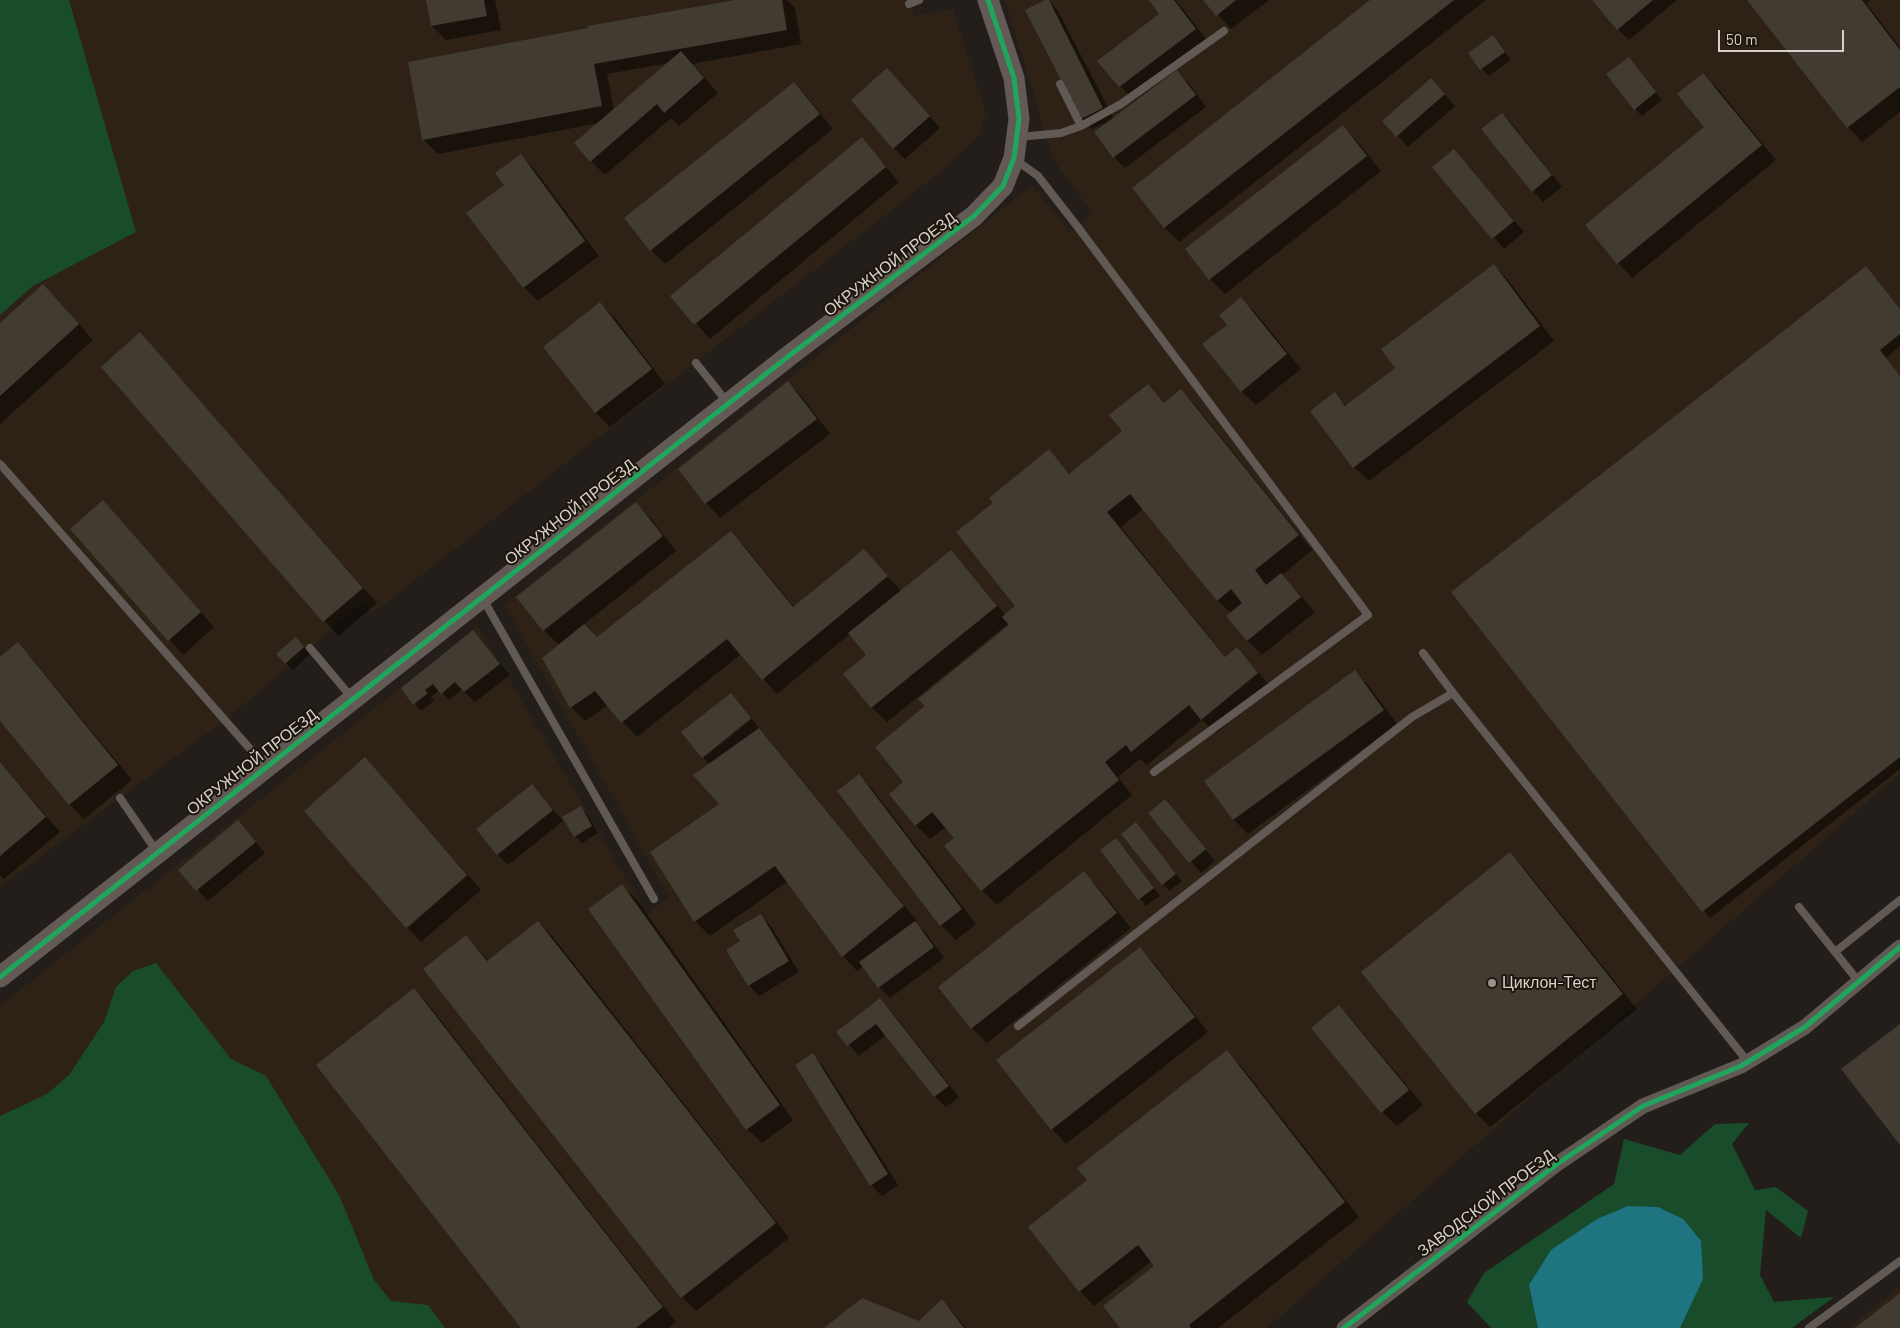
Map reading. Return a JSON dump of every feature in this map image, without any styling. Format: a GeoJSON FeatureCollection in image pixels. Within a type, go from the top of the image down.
{"type":"FeatureCollection","features":[{"type":"Feature","properties":{"kind":"street","name":"ОКРУЖНОЙ ПРОЕЗД"},"geometry":{"type":"LineString","coordinates":[[0,977],[728,403],[974,216],[1003,186],[1016,148],[1019,119],[1014,78],[988,0]]}},
{"type":"Feature","properties":{"kind":"street","name":"ЗАВОДСКОЙ ПРОЕЗД"},"geometry":{"type":"LineString","coordinates":[[1344,1328],[1557,1164],[1643,1106],[1748,1062],[1805,1027],[1900,947]]}},
{"type":"Feature","properties":{"kind":"lane"},"geometry":{"type":"LineString","coordinates":[[909,4],[919,0]]}},
{"type":"Feature","properties":{"kind":"lane"},"geometry":{"type":"LineString","coordinates":[[1154,772],[1368,615],[1077,226],[1016,148],[1081,126],[1121,104],[1224,31]]}},
{"type":"Feature","properties":{"kind":"lane"},"geometry":{"type":"LineString","coordinates":[[1060,84],[1081,126]]}},
{"type":"Feature","properties":{"kind":"lane"},"geometry":{"type":"LineString","coordinates":[[696,362],[728,403]]}},
{"type":"Feature","properties":{"kind":"lane"},"geometry":{"type":"LineString","coordinates":[[0,464],[266,767]]}},
{"type":"Feature","properties":{"kind":"lane"},"geometry":{"type":"LineString","coordinates":[[482,597],[654,898]]}},
{"type":"Feature","properties":{"kind":"lane"},"geometry":{"type":"LineString","coordinates":[[310,648],[352,699]]}},
{"type":"Feature","properties":{"kind":"lane"},"geometry":{"type":"LineString","coordinates":[[1423,654],[1748,1062]]}},
{"type":"Feature","properties":{"kind":"lane"},"geometry":{"type":"LineString","coordinates":[[1018,1026],[1412,717],[1453,693]]}},
{"type":"Feature","properties":{"kind":"lane"},"geometry":{"type":"LineString","coordinates":[[120,798],[158,852]]}},
{"type":"Feature","properties":{"kind":"lane"},"geometry":{"type":"LineString","coordinates":[[1835,952],[1900,900]]}},
{"type":"Feature","properties":{"kind":"lane"},"geometry":{"type":"LineString","coordinates":[[1799,907],[1859,982]]}},
{"type":"Feature","properties":{"kind":"lane"},"geometry":{"type":"LineString","coordinates":[[1809,1328],[1900,1261]]}},
{"type":"Feature","properties":{"kind":"shaded area"},"geometry":{"type":"Polygon","coordinates":[[[69,0],[908,0],[915,16],[953,9],[986,113],[980,135],[943,170],[373,613],[362,603],[233,714],[0,887],[0,315],[33,286],[135,232],[69,0]]]}},
{"type":"Feature","properties":{"kind":"shaded area"},"geometry":{"type":"Polygon","coordinates":[[[1005,0],[1900,0],[1900,773],[1267,1328],[0,1328],[0,1006],[478,626],[647,914],[669,897],[504,605],[1032,185],[1070,232],[1093,214],[1053,159],[1005,0]]]}},
{"type":"Feature","properties":{"kind":"shaded area"},"geometry":{"type":"Polygon","coordinates":[[[1900,1287],[1900,1328],[1848,1328],[1900,1287]]]}},
{"type":"Feature","properties":{"kind":"green space"},"geometry":{"type":"Polygon","coordinates":[[[0,0],[69,0],[136,232],[33,286],[0,315],[0,0]]]}},
{"type":"Feature","properties":{"kind":"green space"},"geometry":{"type":"Polygon","coordinates":[[[156,963],[231,1059],[266,1076],[339,1195],[374,1280],[391,1301],[428,1305],[445,1328],[0,1328],[0,1116],[47,1094],[69,1075],[104,1022],[116,987],[133,971],[156,963]]]}},
{"type":"Feature","properties":{"kind":"green space"},"geometry":{"type":"Polygon","coordinates":[[[1749,1123],[1732,1144],[1755,1190],[1776,1187],[1808,1211],[1801,1238],[1766,1210],[1760,1275],[1774,1302],[1834,1297],[1792,1328],[1491,1328],[1467,1302],[1484,1273],[1614,1184],[1624,1139],[1680,1155],[1715,1124],[1749,1123]]]}},
{"type":"Feature","properties":{"kind":"water"},"geometry":{"type":"Polygon","coordinates":[[[1628,1206],[1658,1207],[1683,1219],[1701,1241],[1703,1279],[1680,1328],[1538,1328],[1529,1285],[1551,1250],[1597,1219],[1628,1206]]]}},
{"type":"Feature","properties":{"kind":"building"},"geometry":{"type":"Polygon","coordinates":[[[426,0],[484,0],[487,16],[431,26],[426,0]]]}},
{"type":"Feature","properties":{"kind":"building"},"geometry":{"type":"Polygon","coordinates":[[[735,0],[782,0],[787,30],[594,64],[602,106],[422,140],[408,62],[588,28],[587,26],[735,0]]]}},
{"type":"Feature","properties":{"kind":"building"},"geometry":{"type":"Polygon","coordinates":[[[1045,0],[1049,0],[1103,108],[1081,119],[1025,10],[1045,0]]]}},
{"type":"Feature","properties":{"kind":"building"},"geometry":{"type":"Polygon","coordinates":[[[1149,0],[1174,0],[1196,29],[1119,87],[1097,61],[1159,14],[1149,0]]]}},
{"type":"Feature","properties":{"kind":"building"},"geometry":{"type":"Polygon","coordinates":[[[1203,0],[1236,0],[1216,16],[1203,0]]]}},
{"type":"Feature","properties":{"kind":"building"},"geometry":{"type":"Polygon","coordinates":[[[1370,0],[1454,0],[1164,228],[1132,188],[1370,0]]]}},
{"type":"Feature","properties":{"kind":"building"},"geometry":{"type":"Polygon","coordinates":[[[1592,0],[1653,0],[1617,30],[1592,0]]]}},
{"type":"Feature","properties":{"kind":"building"},"geometry":{"type":"Polygon","coordinates":[[[1747,0],[1862,0],[1900,50],[1900,87],[1847,128],[1747,0]]]}},
{"type":"Feature","properties":{"kind":"building"},"geometry":{"type":"Polygon","coordinates":[[[1493,35],[1505,52],[1480,70],[1468,53],[1493,35]]]}},
{"type":"Feature","properties":{"kind":"building"},"geometry":{"type":"Polygon","coordinates":[[[681,51],[704,78],[664,113],[657,104],[590,162],[574,143],[681,51]]]}},
{"type":"Feature","properties":{"kind":"building"},"geometry":{"type":"Polygon","coordinates":[[[1629,57],[1656,92],[1634,110],[1606,74],[1629,57]]]}},
{"type":"Feature","properties":{"kind":"building"},"geometry":{"type":"Polygon","coordinates":[[[887,68],[930,116],[893,149],[851,100],[887,68]]]}},
{"type":"Feature","properties":{"kind":"building"},"geometry":{"type":"Polygon","coordinates":[[[1177,70],[1196,95],[1113,158],[1094,132],[1177,70]]]}},
{"type":"Feature","properties":{"kind":"building"},"geometry":{"type":"Polygon","coordinates":[[[1703,73],[1762,145],[1617,264],[1585,225],[1704,127],[1677,94],[1703,73]]]}},
{"type":"Feature","properties":{"kind":"building"},"geometry":{"type":"Polygon","coordinates":[[[1431,78],[1445,94],[1396,137],[1382,121],[1431,78]]]}},
{"type":"Feature","properties":{"kind":"building"},"geometry":{"type":"Polygon","coordinates":[[[794,82],[820,114],[650,251],[624,218],[794,82]]]}},
{"type":"Feature","properties":{"kind":"building"},"geometry":{"type":"Polygon","coordinates":[[[1502,113],[1552,175],[1532,192],[1481,129],[1502,113]]]}},
{"type":"Feature","properties":{"kind":"building"},"geometry":{"type":"Polygon","coordinates":[[[1343,125],[1367,156],[1209,280],[1185,249],[1343,125]]]}},
{"type":"Feature","properties":{"kind":"building"},"geometry":{"type":"Polygon","coordinates":[[[862,137],[886,167],[694,325],[670,296],[862,137]]]}},
{"type":"Feature","properties":{"kind":"building"},"geometry":{"type":"Polygon","coordinates":[[[1454,149],[1514,221],[1492,239],[1432,167],[1454,149]]]}},
{"type":"Feature","properties":{"kind":"building"},"geometry":{"type":"Polygon","coordinates":[[[521,154],[585,241],[523,288],[466,213],[504,185],[495,173],[521,154]]]}},
{"type":"Feature","properties":{"kind":"building"},"geometry":{"type":"Polygon","coordinates":[[[1494,264],[1540,326],[1353,468],[1310,411],[1335,392],[1345,406],[1395,368],[1381,349],[1494,264]]]}},
{"type":"Feature","properties":{"kind":"building"},"geometry":{"type":"Polygon","coordinates":[[[1866,266],[1900,309],[1900,334],[1880,350],[1900,376],[1900,757],[1702,912],[1451,592],[1866,266]]]}},
{"type":"Feature","properties":{"kind":"building"},"geometry":{"type":"Polygon","coordinates":[[[43,284],[79,324],[0,396],[0,323],[43,284]]]}},
{"type":"Feature","properties":{"kind":"building"},"geometry":{"type":"Polygon","coordinates":[[[1241,297],[1287,354],[1241,392],[1202,344],[1227,325],[1219,315],[1241,297]]]}},
{"type":"Feature","properties":{"kind":"building"},"geometry":{"type":"Polygon","coordinates":[[[600,302],[652,369],[595,413],[543,347],[600,302]]]}},
{"type":"Feature","properties":{"kind":"building"},"geometry":{"type":"Polygon","coordinates":[[[140,332],[363,588],[323,622],[101,367],[140,332]]]}},
{"type":"Feature","properties":{"kind":"building"},"geometry":{"type":"Polygon","coordinates":[[[788,381],[817,419],[705,504],[678,469],[788,381]]]}},
{"type":"Feature","properties":{"kind":"building"},"geometry":{"type":"Polygon","coordinates":[[[1148,384],[1164,403],[1181,389],[1299,535],[1255,570],[1266,585],[1281,573],[1301,597],[1247,641],[1226,616],[1242,603],[1231,589],[1217,601],[1130,494],[1107,512],[1225,657],[1237,647],[1258,673],[1201,720],[1189,705],[1131,752],[1126,745],[1105,762],[1119,780],[981,891],[944,846],[954,838],[932,812],[915,826],[889,794],[903,782],[875,747],[925,706],[918,699],[1009,625],[1002,617],[1015,606],[956,532],[993,503],[989,498],[1049,449],[1069,474],[1122,431],[1109,415],[1148,384]]]}},
{"type":"Feature","properties":{"kind":"building"},"geometry":{"type":"Polygon","coordinates":[[[103,500],[201,612],[168,641],[70,529],[103,500]]]}},
{"type":"Feature","properties":{"kind":"building"},"geometry":{"type":"Polygon","coordinates":[[[636,502],[663,536],[543,631],[516,597],[636,502]]]}},
{"type":"Feature","properties":{"kind":"building"},"geometry":{"type":"Polygon","coordinates":[[[731,531],[793,607],[864,549],[888,576],[762,680],[727,639],[621,723],[595,691],[570,708],[542,658],[584,624],[597,637],[731,531]]]}},
{"type":"Feature","properties":{"kind":"building"},"geometry":{"type":"Polygon","coordinates":[[[951,550],[997,606],[871,708],[843,674],[866,655],[848,633],[951,550]]]}},
{"type":"Feature","properties":{"kind":"building"},"geometry":{"type":"Polygon","coordinates":[[[473,630],[500,664],[464,692],[455,682],[441,694],[433,684],[425,690],[428,693],[413,705],[401,688],[473,630]]]}},
{"type":"Feature","properties":{"kind":"building"},"geometry":{"type":"Polygon","coordinates":[[[296,637],[304,647],[285,664],[276,654],[296,637]]]}},
{"type":"Feature","properties":{"kind":"building"},"geometry":{"type":"Polygon","coordinates":[[[18,642],[118,765],[69,805],[0,721],[0,657],[18,642]]]}},
{"type":"Feature","properties":{"kind":"building"},"geometry":{"type":"Polygon","coordinates":[[[1355,670],[1384,710],[1233,820],[1204,781],[1355,670]]]}},
{"type":"Feature","properties":{"kind":"building"},"geometry":{"type":"Polygon","coordinates":[[[731,693],[751,718],[702,758],[681,732],[731,693]]]}},
{"type":"Feature","properties":{"kind":"building"},"geometry":{"type":"Polygon","coordinates":[[[759,728],[904,906],[842,957],[775,866],[694,922],[650,852],[719,804],[693,775],[759,728]]]}},
{"type":"Feature","properties":{"kind":"building"},"geometry":{"type":"Polygon","coordinates":[[[365,757],[467,875],[406,928],[304,811],[365,757]]]}},
{"type":"Feature","properties":{"kind":"building"},"geometry":{"type":"Polygon","coordinates":[[[0,762],[46,817],[0,856],[0,762]]]}},
{"type":"Feature","properties":{"kind":"building"},"geometry":{"type":"Polygon","coordinates":[[[859,774],[962,909],[940,926],[837,791],[859,774]]]}},
{"type":"Feature","properties":{"kind":"building"},"geometry":{"type":"Polygon","coordinates":[[[532,784],[553,810],[497,855],[476,829],[532,784]]]}},
{"type":"Feature","properties":{"kind":"building"},"geometry":{"type":"Polygon","coordinates":[[[1165,799],[1206,849],[1189,863],[1148,813],[1165,799]]]}},
{"type":"Feature","properties":{"kind":"building"},"geometry":{"type":"Polygon","coordinates":[[[581,806],[592,826],[574,837],[562,817],[581,806]]]}},
{"type":"Feature","properties":{"kind":"building"},"geometry":{"type":"Polygon","coordinates":[[[238,820],[256,842],[196,891],[178,870],[238,820]]]}},
{"type":"Feature","properties":{"kind":"building"},"geometry":{"type":"Polygon","coordinates":[[[1136,822],[1176,874],[1162,885],[1121,834],[1136,822]]]}},
{"type":"Feature","properties":{"kind":"building"},"geometry":{"type":"Polygon","coordinates":[[[1116,838],[1154,888],[1138,900],[1100,850],[1116,838]]]}},
{"type":"Feature","properties":{"kind":"building","name":"Циклон-Тест"},"geometry":{"type":"Polygon","coordinates":[[[1510,852],[1623,994],[1475,1114],[1361,972],[1510,852]]]}},
{"type":"Feature","properties":{"kind":"building"},"geometry":{"type":"Polygon","coordinates":[[[1084,871],[1117,913],[971,1029],[938,987],[1084,871]]]}},
{"type":"Feature","properties":{"kind":"building"},"geometry":{"type":"Polygon","coordinates":[[[622,884],[780,1105],[746,1130],[588,909],[622,884]]]}},
{"type":"Feature","properties":{"kind":"building"},"geometry":{"type":"Polygon","coordinates":[[[761,914],[789,961],[748,986],[726,950],[740,941],[733,930],[761,914]]]}},
{"type":"Feature","properties":{"kind":"building"},"geometry":{"type":"Polygon","coordinates":[[[538,921],[776,1223],[681,1298],[423,969],[466,935],[487,961],[538,921]]]}},
{"type":"Feature","properties":{"kind":"building"},"geometry":{"type":"Polygon","coordinates":[[[915,921],[934,947],[878,988],[859,962],[915,921]]]}},
{"type":"Feature","properties":{"kind":"building"},"geometry":{"type":"Polygon","coordinates":[[[1140,947],[1195,1017],[1051,1130],[996,1060],[1140,947]]]}},
{"type":"Feature","properties":{"kind":"building"},"geometry":{"type":"Polygon","coordinates":[[[414,988],[663,1307],[636,1328],[521,1328],[316,1065],[414,988]]]}},
{"type":"Feature","properties":{"kind":"building"},"geometry":{"type":"Polygon","coordinates":[[[880,998],[949,1086],[934,1097],[876,1024],[847,1046],[836,1032],[880,998]]]}},
{"type":"Feature","properties":{"kind":"building"},"geometry":{"type":"Polygon","coordinates":[[[1339,1005],[1409,1090],[1381,1113],[1311,1028],[1339,1005]]]}},
{"type":"Feature","properties":{"kind":"building"},"geometry":{"type":"Polygon","coordinates":[[[1900,1024],[1900,1145],[1841,1069],[1900,1024]]]}},
{"type":"Feature","properties":{"kind":"building"},"geometry":{"type":"Polygon","coordinates":[[[1227,1050],[1345,1202],[1189,1325],[1191,1328],[1120,1328],[1103,1306],[1154,1266],[1138,1245],[1079,1292],[1028,1227],[1087,1180],[1077,1168],[1227,1050]]]}},
{"type":"Feature","properties":{"kind":"building"},"geometry":{"type":"Polygon","coordinates":[[[813,1053],[888,1174],[870,1186],[795,1065],[813,1053]]]}},
{"type":"Feature","properties":{"kind":"building"},"geometry":{"type":"Polygon","coordinates":[[[1900,1293],[1900,1328],[1855,1328],[1900,1293]]]}},
{"type":"Feature","properties":{"kind":"building"},"geometry":{"type":"Polygon","coordinates":[[[862,1298],[919,1321],[942,1299],[964,1328],[824,1328],[862,1298]]]}},
{"type":"Feature","properties":{"kind":"cycle path"},"geometry":{"type":"LineString","coordinates":[[0,977],[790,355],[974,216],[1003,186],[1014,158],[1019,119],[1014,78],[988,0]]}},
{"type":"Feature","properties":{"kind":"cycle path"},"geometry":{"type":"LineString","coordinates":[[1344,1328],[1557,1164],[1643,1106],[1741,1066],[1805,1027],[1900,947]]}},
{"type":"Feature","properties":{"kind":"place","name":"Циклон-Тест"},"geometry":{"type":"Point","coordinates":[1492,983]}}]}
